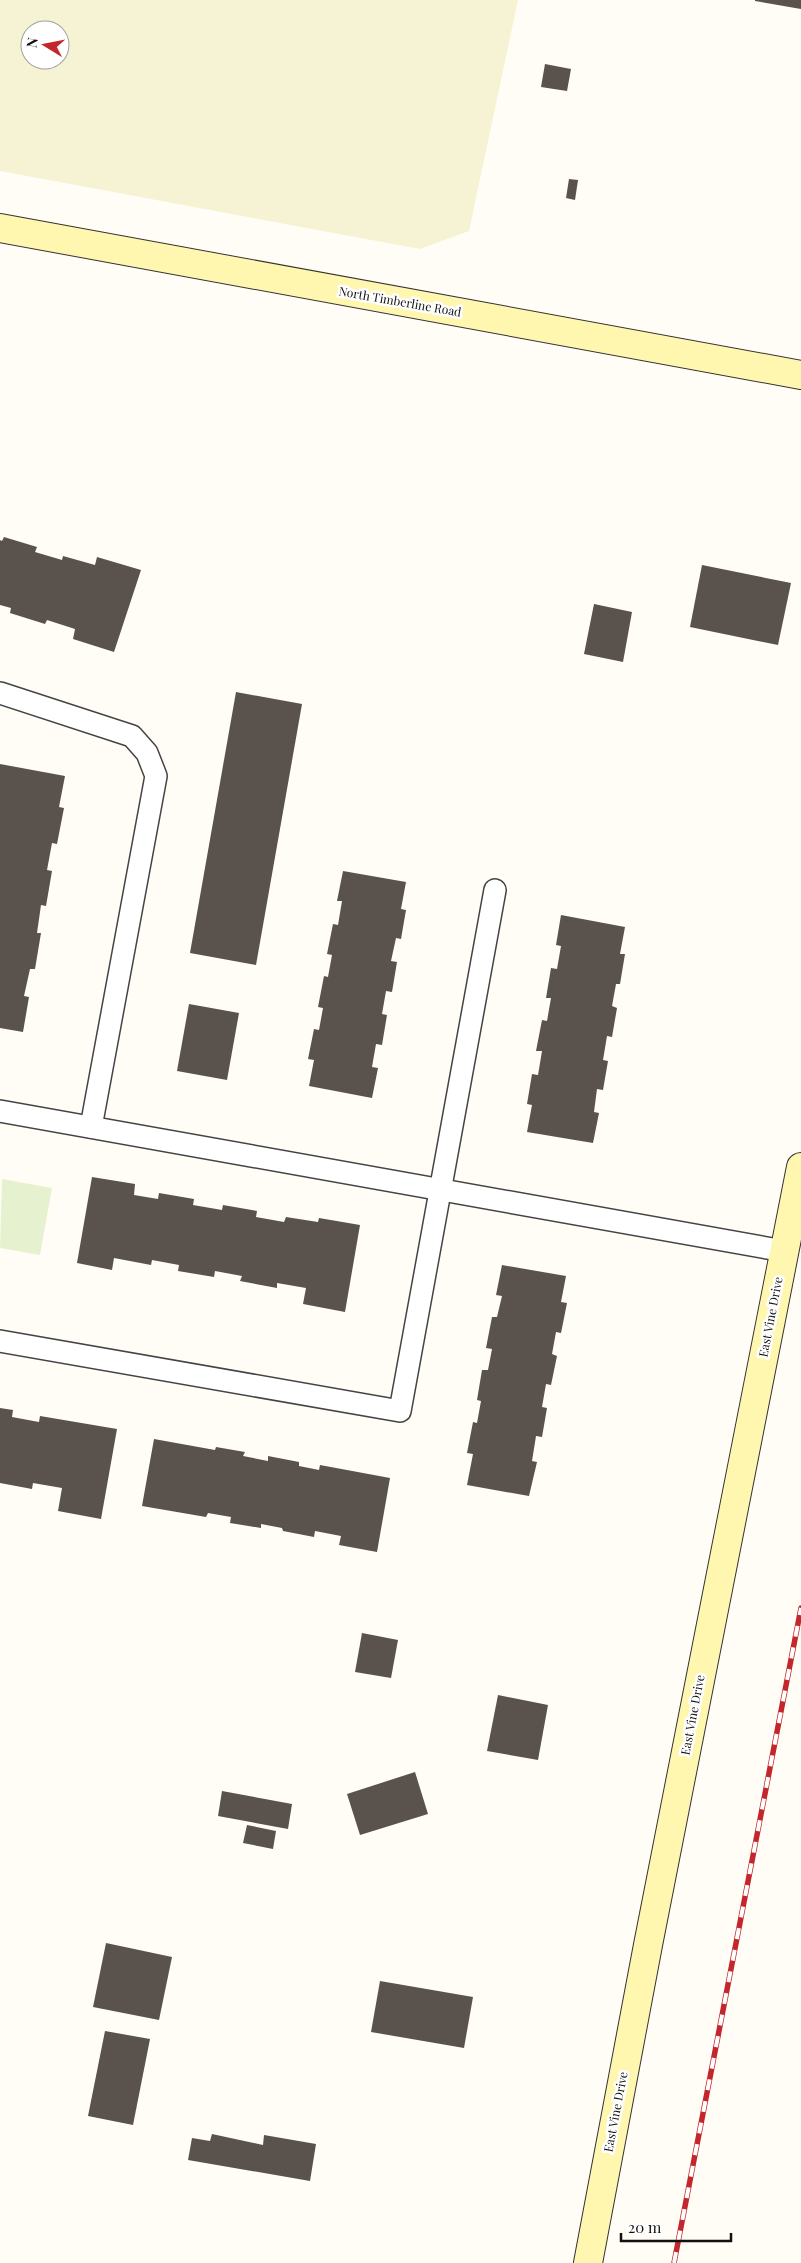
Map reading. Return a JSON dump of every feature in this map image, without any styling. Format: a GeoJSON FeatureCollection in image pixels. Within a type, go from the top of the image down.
{"type":"FeatureCollection","features":[{"type":"Feature","properties":{"kind":"main road","name":"North Timberline Road"},"geometry":{"type":"LineString","coordinates":[[0,228],[801,375]]}},
{"type":"Feature","properties":{"kind":"main road","name":"East Vine Drive"},"geometry":{"type":"LineString","coordinates":[[588,2263],[801,1167]]}},
{"type":"Feature","properties":{"kind":"lane"},"geometry":{"type":"LineString","coordinates":[[0,693],[132,736],[147,753],[156,776],[91,1127]]}},
{"type":"Feature","properties":{"kind":"lane"},"geometry":{"type":"LineString","coordinates":[[0,1341],[400,1411],[495,890]]}},
{"type":"Feature","properties":{"kind":"lane"},"geometry":{"type":"LineString","coordinates":[[0,1111],[784,1251]]}},
{"type":"Feature","properties":{"kind":"shaded area"},"geometry":{"type":"Polygon","coordinates":[[[0,0],[518,0],[469,231],[420,249],[0,171],[0,0]]]}},
{"type":"Feature","properties":{"kind":"green space"},"geometry":{"type":"Polygon","coordinates":[[[2,1179],[52,1188],[40,1255],[0,1248],[2,1179]]]}},
{"type":"Feature","properties":{"kind":"building"},"geometry":{"type":"Polygon","coordinates":[[[801,0],[801,9],[755,1],[801,0]]]}},
{"type":"Feature","properties":{"kind":"building"},"geometry":{"type":"Polygon","coordinates":[[[545,64],[571,69],[567,91],[541,87],[545,64]]]}},
{"type":"Feature","properties":{"kind":"building"},"geometry":{"type":"Polygon","coordinates":[[[569,179],[578,180],[575,200],[566,198],[569,179]]]}},
{"type":"Feature","properties":{"kind":"building"},"geometry":{"type":"Polygon","coordinates":[[[4,537],[37,547],[35,552],[62,560],[63,556],[95,565],[97,557],[141,570],[114,652],[73,639],[75,629],[47,620],[45,624],[10,613],[11,608],[0,605],[0,540],[2,541],[4,537]]]}},
{"type":"Feature","properties":{"kind":"building"},"geometry":{"type":"Polygon","coordinates":[[[702,565],[791,583],[778,645],[690,627],[702,565]]]}},
{"type":"Feature","properties":{"kind":"building"},"geometry":{"type":"Polygon","coordinates":[[[594,604],[632,612],[623,662],[584,654],[594,604]]]}},
{"type":"Feature","properties":{"kind":"building"},"geometry":{"type":"Polygon","coordinates":[[[236,692],[302,704],[256,965],[190,953],[236,692]]]}},
{"type":"Feature","properties":{"kind":"building"},"geometry":{"type":"Polygon","coordinates":[[[0,764],[65,776],[59,807],[64,808],[57,844],[52,843],[47,870],[52,871],[46,906],[41,905],[37,933],[41,933],[35,969],[30,969],[24,996],[29,997],[23,1032],[0,1028],[0,764]]]}},
{"type":"Feature","properties":{"kind":"building"},"geometry":{"type":"Polygon","coordinates":[[[343,871],[406,882],[401,909],[406,910],[401,939],[396,938],[391,961],[397,962],[392,992],[386,991],[382,1014],[387,1015],[382,1045],[376,1044],[372,1067],[378,1068],[372,1098],[309,1086],[314,1060],[308,1059],[314,1029],[319,1030],[323,1008],[318,1007],[324,976],[328,977],[332,955],[327,954],[333,924],[338,925],[342,901],[337,901],[343,871]]]}},
{"type":"Feature","properties":{"kind":"building"},"geometry":{"type":"Polygon","coordinates":[[[561,915],[625,927],[620,954],[625,954],[620,984],[616,984],[612,1006],[617,1008],[612,1037],[607,1036],[603,1060],[608,1061],[603,1090],[597,1089],[594,1112],[599,1113],[593,1143],[527,1132],[532,1105],[527,1104],[532,1074],[538,1075],[542,1051],[536,1051],[542,1020],[547,1021],[551,998],[546,998],[551,968],[557,969],[561,946],[556,945],[561,915]]]}},
{"type":"Feature","properties":{"kind":"building"},"geometry":{"type":"Polygon","coordinates":[[[189,1004],[239,1013],[227,1080],[177,1071],[189,1004]]]}},
{"type":"Feature","properties":{"kind":"building"},"geometry":{"type":"Polygon","coordinates":[[[92,1177],[135,1184],[134,1195],[158,1199],[159,1193],[194,1199],[193,1205],[222,1210],[223,1205],[257,1211],[256,1217],[284,1222],[286,1217],[318,1222],[319,1218],[360,1225],[345,1312],[303,1304],[306,1288],[277,1283],[277,1288],[240,1281],[242,1276],[215,1271],[214,1277],[178,1271],[179,1265],[152,1260],[151,1265],[114,1258],[112,1270],[77,1263],[92,1177]]]}},
{"type":"Feature","properties":{"kind":"building"},"geometry":{"type":"Polygon","coordinates":[[[502,1265],[566,1276],[561,1302],[567,1303],[561,1333],[556,1332],[552,1354],[557,1356],[551,1385],[546,1384],[542,1407],[547,1408],[542,1437],[536,1436],[532,1461],[537,1462],[529,1496],[467,1485],[473,1454],[467,1453],[473,1422],[477,1423],[481,1401],[477,1400],[482,1370],[488,1370],[492,1349],[486,1348],[492,1317],[497,1317],[502,1296],[496,1295],[502,1265]]]}},
{"type":"Feature","properties":{"kind":"building"},"geometry":{"type":"Polygon","coordinates":[[[0,1408],[13,1410],[12,1417],[39,1422],[40,1416],[117,1429],[101,1519],[58,1511],[62,1488],[33,1483],[32,1489],[0,1483],[0,1408]]]}},
{"type":"Feature","properties":{"kind":"building"},"geometry":{"type":"Polygon","coordinates":[[[154,1439],[215,1450],[216,1447],[245,1452],[243,1456],[268,1461],[268,1456],[299,1462],[299,1466],[319,1470],[320,1465],[390,1478],[377,1552],[339,1545],[341,1536],[315,1531],[314,1537],[283,1531],[282,1528],[261,1524],[261,1528],[230,1523],[231,1517],[208,1513],[206,1517],[142,1506],[154,1439]]]}},
{"type":"Feature","properties":{"kind":"building"},"geometry":{"type":"Polygon","coordinates":[[[362,1633],[398,1640],[391,1678],[355,1672],[362,1633]]]}},
{"type":"Feature","properties":{"kind":"building"},"geometry":{"type":"Polygon","coordinates":[[[498,1695],[548,1705],[538,1760],[487,1751],[498,1695]]]}},
{"type":"Feature","properties":{"kind":"building"},"geometry":{"type":"Polygon","coordinates":[[[415,1772],[428,1814],[360,1835],[347,1794],[415,1772]]]}},
{"type":"Feature","properties":{"kind":"building"},"geometry":{"type":"Polygon","coordinates":[[[222,1791],[292,1804],[288,1829],[218,1816],[222,1791]]]}},
{"type":"Feature","properties":{"kind":"building"},"geometry":{"type":"Polygon","coordinates":[[[247,1825],[276,1831],[273,1849],[243,1843],[247,1825]]]}},
{"type":"Feature","properties":{"kind":"building"},"geometry":{"type":"Polygon","coordinates":[[[106,1943],[172,1957],[159,2020],[93,2007],[106,1943]]]}},
{"type":"Feature","properties":{"kind":"building"},"geometry":{"type":"Polygon","coordinates":[[[380,1981],[473,1997],[464,2048],[371,2032],[380,1981]]]}},
{"type":"Feature","properties":{"kind":"building"},"geometry":{"type":"Polygon","coordinates":[[[105,2031],[150,2039],[133,2125],[88,2116],[105,2031]]]}},
{"type":"Feature","properties":{"kind":"building"},"geometry":{"type":"Polygon","coordinates":[[[212,2134],[263,2145],[264,2135],[316,2144],[310,2181],[188,2160],[192,2138],[210,2141],[212,2134]]]}},
{"type":"Feature","properties":{"kind":"railway"},"geometry":{"type":"LineString","coordinates":[[674,2263],[801,1608]]}}]}
